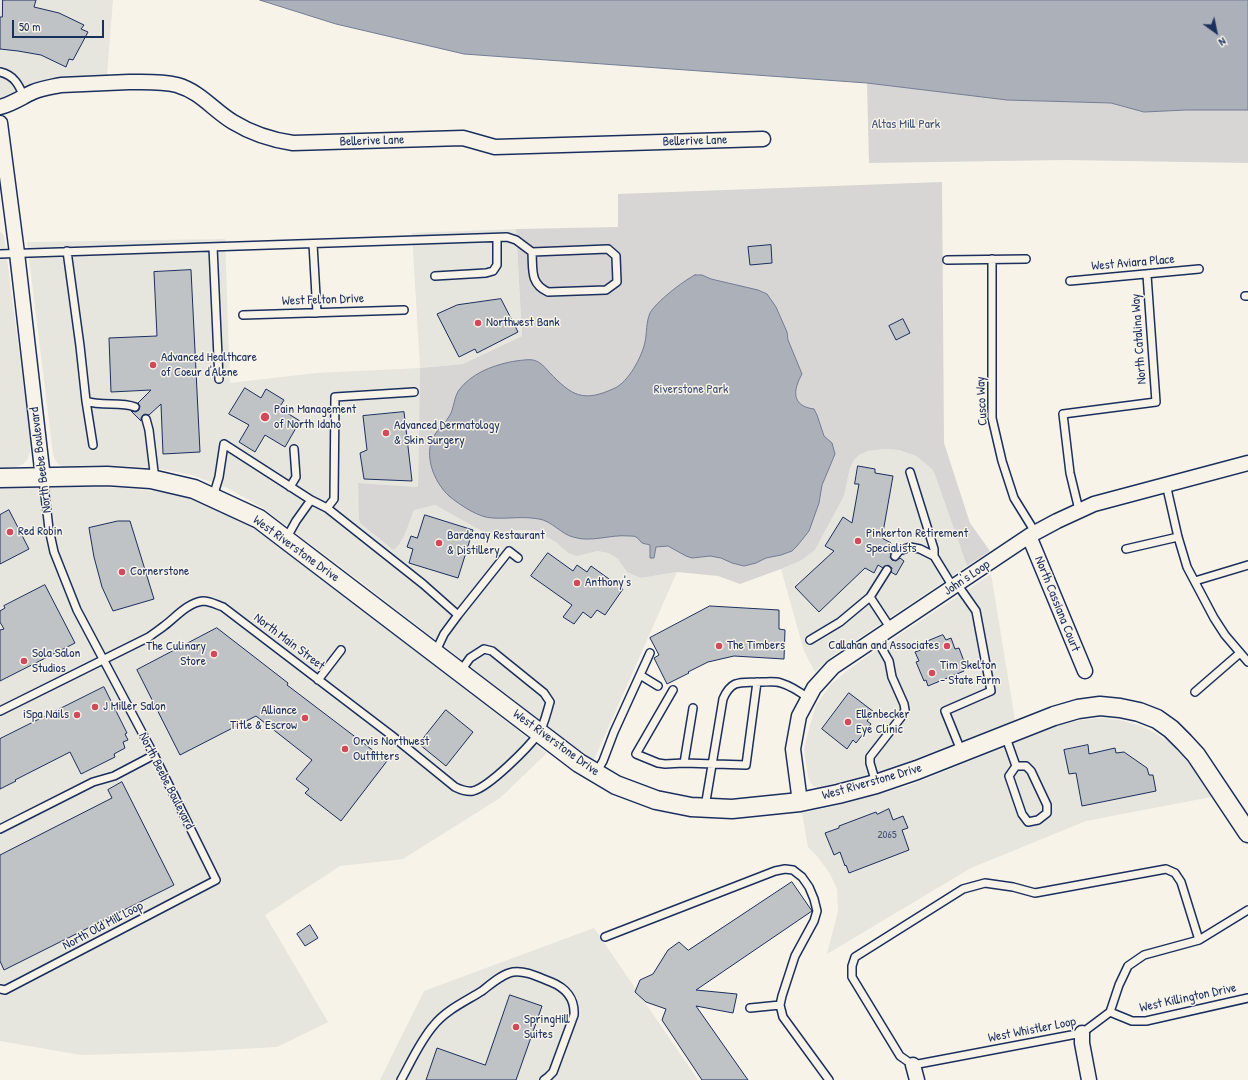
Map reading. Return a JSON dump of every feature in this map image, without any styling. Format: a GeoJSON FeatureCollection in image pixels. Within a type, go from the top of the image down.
{"type":"FeatureCollection","features":[{"type":"Feature","properties":{"kind":"street","name":"Bellerive Lane"},"geometry":{"type":"LineString","coordinates":[[0,107],[11,104],[47,87],[61,85],[158,82],[178,85],[193,91],[207,100],[227,118],[262,135],[280,141],[293,142],[463,138],[495,147],[763,139]]}},
{"type":"Feature","properties":{"kind":"street","name":"North Beebe Boulevard"},"geometry":{"type":"LineString","coordinates":[[0,123],[6,222],[17,253],[43,478]]}},
{"type":"Feature","properties":{"kind":"street","name":"John's Loop"},"geometry":{"type":"LineString","coordinates":[[800,802],[793,749],[799,716],[814,688],[833,667],[1032,534],[1078,510],[1094,504],[1166,484],[1248,463]]}},
{"type":"Feature","properties":{"kind":"street","name":"West Riverstone Drive"},"geometry":{"type":"LineString","coordinates":[[0,478],[107,476],[155,480],[194,489],[259,519],[579,763],[616,785],[656,800],[691,807],[732,809],[800,802],[838,794],[876,784],[917,770],[1054,716],[1078,709],[1100,706],[1139,712],[1157,719],[1171,729],[1196,756],[1248,833]]}},
{"type":"Feature","properties":{"kind":"street","name":"North Cassiana Court"},"geometry":{"type":"LineString","coordinates":[[1032,534],[1085,672]]}},
{"type":"Feature","properties":{"kind":"street"},"geometry":{"type":"LineString","coordinates":[[1082,1032],[1082,1044],[1089,1080]]}},
{"type":"Feature","properties":{"kind":"street"},"geometry":{"type":"LineString","coordinates":[[914,1065],[916,1080]]}},
{"type":"Feature","properties":{"kind":"lane"},"geometry":{"type":"LineString","coordinates":[[0,72],[13,77],[18,82],[24,97]]}},
{"type":"Feature","properties":{"kind":"lane"},"geometry":{"type":"LineString","coordinates":[[0,254],[507,237],[516,240],[532,252],[608,249],[616,256],[616,282],[606,290],[548,292],[541,289],[534,280],[532,252]]}},
{"type":"Feature","properties":{"kind":"lane"},"geometry":{"type":"LineString","coordinates":[[435,276],[486,273],[493,271],[497,265],[497,238]]}},
{"type":"Feature","properties":{"kind":"lane"},"geometry":{"type":"LineString","coordinates":[[313,244],[317,313]]}},
{"type":"Feature","properties":{"kind":"lane"},"geometry":{"type":"LineString","coordinates":[[213,247],[220,379]]}},
{"type":"Feature","properties":{"kind":"lane"},"geometry":{"type":"LineString","coordinates":[[67,251],[93,445]]}},
{"type":"Feature","properties":{"kind":"lane","name":"Cusco Way"},"geometry":{"type":"LineString","coordinates":[[992,259],[992,418],[1002,461],[1014,498],[1032,534]]}},
{"type":"Feature","properties":{"kind":"lane"},"geometry":{"type":"LineString","coordinates":[[947,260],[1026,259]]}},
{"type":"Feature","properties":{"kind":"lane","name":"West Aviara Place"},"geometry":{"type":"LineString","coordinates":[[1070,281],[1199,269]]}},
{"type":"Feature","properties":{"kind":"lane","name":"North Catalina Way"},"geometry":{"type":"LineString","coordinates":[[1078,510],[1070,473],[1063,414],[1156,402],[1147,275]]}},
{"type":"Feature","properties":{"kind":"lane","name":"West Felton Drive"},"geometry":{"type":"LineString","coordinates":[[243,315],[404,310]]}},
{"type":"Feature","properties":{"kind":"lane"},"geometry":{"type":"LineString","coordinates":[[327,508],[334,499],[335,397],[414,392]]}},
{"type":"Feature","properties":{"kind":"lane"},"geometry":{"type":"LineString","coordinates":[[86,401],[94,404],[122,404],[135,407]]}},
{"type":"Feature","properties":{"kind":"lane"},"geometry":{"type":"LineString","coordinates":[[146,419],[149,430],[155,480]]}},
{"type":"Feature","properties":{"kind":"lane"},"geometry":{"type":"LineString","coordinates":[[213,498],[219,477],[224,444],[290,487],[327,508],[423,584],[458,615]]}},
{"type":"Feature","properties":{"kind":"lane"},"geometry":{"type":"LineString","coordinates":[[290,487],[296,477],[294,448]]}},
{"type":"Feature","properties":{"kind":"lane"},"geometry":{"type":"LineString","coordinates":[[910,472],[934,549],[934,556]]}},
{"type":"Feature","properties":{"kind":"lane","name":"North Beebe Boulevard"},"geometry":{"type":"LineString","coordinates":[[43,478],[49,529],[56,558],[77,610],[154,755],[216,880]]}},
{"type":"Feature","properties":{"kind":"lane"},"geometry":{"type":"LineString","coordinates":[[1166,484],[1178,537],[1187,566],[1218,624],[1248,662]]}},
{"type":"Feature","properties":{"kind":"lane"},"geometry":{"type":"LineString","coordinates":[[286,540],[296,521],[311,500]]}},
{"type":"Feature","properties":{"kind":"lane"},"geometry":{"type":"LineString","coordinates":[[1126,549],[1178,537]]}},
{"type":"Feature","properties":{"kind":"lane"},"geometry":{"type":"LineString","coordinates":[[894,556],[899,551],[910,547],[920,549],[934,556],[955,586],[976,611],[991,691],[945,711],[962,752]]}},
{"type":"Feature","properties":{"kind":"lane"},"geometry":{"type":"LineString","coordinates":[[435,653],[444,634],[509,551],[518,558]]}},
{"type":"Feature","properties":{"kind":"lane"},"geometry":{"type":"LineString","coordinates":[[1194,581],[1248,565]]}},
{"type":"Feature","properties":{"kind":"lane"},"geometry":{"type":"LineString","coordinates":[[810,640],[840,622],[870,597],[887,570]]}},
{"type":"Feature","properties":{"kind":"lane"},"geometry":{"type":"LineString","coordinates":[[870,597],[891,629]]}},
{"type":"Feature","properties":{"kind":"lane","name":"North Main Street"},"geometry":{"type":"LineString","coordinates":[[0,711],[149,637],[189,606],[194,603],[204,601],[223,607],[391,735],[455,787],[463,791],[480,789],[488,783],[508,766],[539,733]]}},
{"type":"Feature","properties":{"kind":"lane"},"geometry":{"type":"LineString","coordinates":[[876,638],[889,661],[892,677],[904,704],[902,716],[870,757],[870,763],[876,784]]}},
{"type":"Feature","properties":{"kind":"lane"},"geometry":{"type":"LineString","coordinates":[[460,672],[470,658],[484,649],[492,651],[544,693],[550,702],[539,733]]}},
{"type":"Feature","properties":{"kind":"lane"},"geometry":{"type":"LineString","coordinates":[[318,680],[341,650]]}},
{"type":"Feature","properties":{"kind":"lane"},"geometry":{"type":"LineString","coordinates":[[596,773],[603,761],[614,732],[650,653]]}},
{"type":"Feature","properties":{"kind":"lane"},"geometry":{"type":"LineString","coordinates":[[1195,692],[1240,653]]}},
{"type":"Feature","properties":{"kind":"lane"},"geometry":{"type":"LineString","coordinates":[[640,676],[658,686]]}},
{"type":"Feature","properties":{"kind":"lane"},"geometry":{"type":"LineString","coordinates":[[705,807],[723,699],[728,689],[736,684],[745,682],[780,682],[793,688],[808,698]]}},
{"type":"Feature","properties":{"kind":"lane"},"geometry":{"type":"LineString","coordinates":[[673,690],[636,754],[658,763],[665,764],[684,763],[746,765],[756,682]]}},
{"type":"Feature","properties":{"kind":"lane"},"geometry":{"type":"LineString","coordinates":[[684,763],[692,708]]}},
{"type":"Feature","properties":{"kind":"lane"},"geometry":{"type":"LineString","coordinates":[[1005,735],[1016,766]]}},
{"type":"Feature","properties":{"kind":"lane"},"geometry":{"type":"LineString","coordinates":[[0,829],[93,782],[114,776],[154,755]]}},
{"type":"Feature","properties":{"kind":"lane"},"geometry":{"type":"LineString","coordinates":[[1016,766],[1026,766],[1031,771],[1047,805],[1047,813],[1038,820],[1028,822],[1022,814],[1009,776],[1016,766]]}},
{"type":"Feature","properties":{"kind":"lane"},"geometry":{"type":"LineString","coordinates":[[605,937],[775,871],[785,869],[793,870],[802,877],[809,887],[817,911],[814,921],[795,956],[780,1006],[783,1017],[829,1080]]}},
{"type":"Feature","properties":{"kind":"lane"},"geometry":{"type":"LineString","coordinates":[[914,1065],[900,1056],[852,977],[852,966],[855,958],[963,890],[985,883],[1013,887],[1035,893],[1166,869],[1175,873],[1181,882],[1199,940]]}},
{"type":"Feature","properties":{"kind":"lane","name":"North Old Mill Loop"},"geometry":{"type":"LineString","coordinates":[[0,989],[5,990],[216,880]]}},
{"type":"Feature","properties":{"kind":"lane"},"geometry":{"type":"LineString","coordinates":[[1110,1012],[1119,985],[1128,966],[1144,955],[1199,940],[1248,910]]}},
{"type":"Feature","properties":{"kind":"lane"},"geometry":{"type":"LineString","coordinates":[[401,1080],[425,1037],[435,1024],[447,1013],[502,977],[513,972],[523,972],[563,988],[575,1007],[574,1015],[553,1072],[544,1080]]}},
{"type":"Feature","properties":{"kind":"lane","name":"West Killington Drive"},"geometry":{"type":"LineString","coordinates":[[1110,1012],[1132,1021],[1146,1021],[1248,998]]}},
{"type":"Feature","properties":{"kind":"lane"},"geometry":{"type":"LineString","coordinates":[[750,1008],[780,1006]]}},
{"type":"Feature","properties":{"kind":"lane","name":"West Whistler Loop"},"geometry":{"type":"LineString","coordinates":[[914,1065],[1082,1032],[1110,1012]]}},
{"type":"Feature","properties":{"kind":"shaded area"},"geometry":{"type":"Polygon","coordinates":[[[0,0],[113,0],[107,75],[62,77],[42,80],[0,99],[0,0]]]}},
{"type":"Feature","properties":{"kind":"shaded area"},"geometry":{"type":"Polygon","coordinates":[[[260,0],[1248,0],[1248,110],[1144,112],[1111,103],[1007,100],[867,83],[464,54],[336,24],[260,0]]]}},
{"type":"Feature","properties":{"kind":"shaded area"},"geometry":{"type":"Polygon","coordinates":[[[516,229],[522,336],[463,364],[420,368],[412,233],[516,229]]]}},
{"type":"Feature","properties":{"kind":"shaded area"},"geometry":{"type":"Polygon","coordinates":[[[0,231],[4,236],[31,442],[30,452],[27,460],[23,464],[16,467],[0,468],[0,231]]]}},
{"type":"Feature","properties":{"kind":"shaded area"},"geometry":{"type":"Polygon","coordinates":[[[225,239],[230,383],[316,373],[420,368],[418,487],[358,483],[360,523],[393,550],[401,542],[414,510],[435,505],[487,534],[518,530],[539,531],[557,543],[568,553],[597,551],[608,553],[618,559],[627,572],[641,578],[677,572],[594,760],[563,738],[263,508],[227,488],[192,475],[161,469],[87,465],[63,467],[58,464],[53,454],[27,242],[225,239]]]}},
{"type":"Feature","properties":{"kind":"shaded area"},"geometry":{"type":"Polygon","coordinates":[[[695,275],[702,275],[711,279],[758,290],[767,294],[776,307],[787,332],[788,340],[802,374],[796,391],[798,401],[801,405],[814,409],[824,436],[832,443],[835,454],[822,485],[819,503],[809,531],[792,551],[744,566],[710,556],[692,558],[668,546],[656,547],[654,558],[650,558],[650,545],[642,543],[637,538],[632,536],[580,539],[564,533],[544,520],[482,516],[464,507],[449,496],[439,483],[432,468],[430,460],[431,443],[436,433],[450,415],[459,390],[469,379],[496,366],[522,360],[531,360],[540,363],[565,387],[579,395],[594,395],[604,393],[615,388],[625,380],[638,362],[645,342],[649,316],[653,308],[670,292],[695,275]]]}},
{"type":"Feature","properties":{"kind":"shaded area"},"geometry":{"type":"Polygon","coordinates":[[[884,449],[899,450],[916,456],[932,469],[967,566],[835,654],[815,672],[804,651],[781,569],[802,560],[815,550],[844,496],[850,468],[854,460],[859,455],[868,451],[884,449]]]}},
{"type":"Feature","properties":{"kind":"shaded area"},"geometry":{"type":"Polygon","coordinates":[[[0,488],[124,488],[161,492],[188,498],[212,506],[255,529],[287,552],[547,753],[500,798],[403,859],[340,866],[265,915],[328,1022],[277,1047],[185,1052],[81,1055],[0,1041],[0,488]]]}},
{"type":"Feature","properties":{"kind":"shaded area"},"geometry":{"type":"Polygon","coordinates":[[[991,574],[1015,720],[875,773],[818,788],[813,786],[808,777],[804,749],[816,705],[831,684],[866,657],[991,574]]]}},
{"type":"Feature","properties":{"kind":"shaded area"},"geometry":{"type":"Polygon","coordinates":[[[1103,718],[1138,725],[1168,741],[1193,768],[1211,797],[1086,821],[971,868],[827,954],[838,911],[837,889],[830,874],[817,856],[808,847],[802,813],[835,806],[908,786],[1065,723],[1103,718]]]}},
{"type":"Feature","properties":{"kind":"shaded area"},"geometry":{"type":"Polygon","coordinates":[[[594,928],[698,1080],[380,1080],[424,991],[594,928]]]}},
{"type":"Feature","properties":{"kind":"green space","name":"Altas Mill Park"},"geometry":{"type":"Polygon","coordinates":[[[867,83],[1007,100],[1111,103],[1144,112],[1248,110],[1248,163],[1065,160],[869,163],[867,83]]]}},
{"type":"Feature","properties":{"kind":"green space","name":"Riverstone Park"},"geometry":{"type":"Polygon","coordinates":[[[942,182],[944,443],[970,523],[990,551],[967,566],[932,469],[916,456],[899,450],[884,449],[868,451],[859,455],[854,460],[850,468],[844,496],[815,550],[802,560],[740,584],[718,576],[677,572],[641,578],[627,572],[618,559],[608,553],[597,551],[577,556],[568,553],[557,543],[538,531],[518,530],[487,534],[435,505],[414,510],[403,539],[393,550],[360,523],[358,483],[418,487],[420,368],[463,364],[522,336],[516,229],[618,227],[618,194],[942,182]]]}},
{"type":"Feature","properties":{"kind":"building"},"geometry":{"type":"Polygon","coordinates":[[[3,0],[36,0],[34,7],[59,13],[84,25],[81,29],[88,32],[73,60],[69,59],[66,67],[41,55],[0,49],[0,17],[2,17],[3,0]]]}},
{"type":"Feature","properties":{"kind":"building"},"geometry":{"type":"Polygon","coordinates":[[[771,245],[772,263],[750,265],[748,247],[771,245]]]}},
{"type":"Feature","properties":{"kind":"building","name":"Advanced Healthcare of Coeur d'Alene"},"geometry":{"type":"Polygon","coordinates":[[[191,270],[200,452],[163,454],[161,404],[149,415],[143,415],[141,421],[131,411],[136,412],[139,410],[140,406],[138,403],[151,390],[111,392],[109,338],[157,336],[154,272],[191,270]]]}},
{"type":"Feature","properties":{"kind":"building","name":"Northwest Bank"},"geometry":{"type":"Polygon","coordinates":[[[501,299],[518,332],[477,353],[475,349],[459,357],[437,314],[457,305],[501,299]]]}},
{"type":"Feature","properties":{"kind":"building"},"geometry":{"type":"Polygon","coordinates":[[[903,319],[910,333],[896,340],[889,326],[903,319]]]}},
{"type":"Feature","properties":{"kind":"building","name":"Pain Management of North Idaho"},"geometry":{"type":"Polygon","coordinates":[[[245,388],[261,398],[266,389],[284,400],[279,408],[300,421],[285,447],[265,435],[255,452],[239,442],[249,425],[229,414],[245,388]]]}},
{"type":"Feature","properties":{"kind":"building","name":"Advanced Dermatology & Skin Surgery"},"geometry":{"type":"Polygon","coordinates":[[[404,412],[412,481],[364,479],[360,453],[367,450],[363,416],[404,412]]]}},
{"type":"Feature","properties":{"kind":"building","name":"Pinkerton Retirement Specialists"},"geometry":{"type":"Polygon","coordinates":[[[858,466],[875,469],[875,473],[893,476],[882,538],[891,543],[886,551],[891,554],[890,557],[892,560],[896,561],[900,558],[904,561],[896,575],[891,572],[892,568],[888,565],[883,568],[878,565],[874,573],[865,568],[819,612],[795,587],[834,551],[825,546],[843,517],[852,523],[859,484],[855,484],[858,466]]]}},
{"type":"Feature","properties":{"kind":"building","name":"Red Robin"},"geometry":{"type":"Polygon","coordinates":[[[9,510],[29,549],[0,564],[0,515],[9,510]]]}},
{"type":"Feature","properties":{"kind":"building","name":"Bardenay Restaurant & Distillery"},"geometry":{"type":"Polygon","coordinates":[[[425,515],[473,530],[458,578],[409,563],[413,549],[407,547],[411,536],[417,538],[425,515]]]}},
{"type":"Feature","properties":{"kind":"building","name":"Cornerstone"},"geometry":{"type":"Polygon","coordinates":[[[118,521],[130,521],[154,599],[113,611],[102,587],[94,557],[89,528],[118,521]]]}},
{"type":"Feature","properties":{"kind":"building","name":"Anthony's"},"geometry":{"type":"Polygon","coordinates":[[[548,553],[573,571],[577,565],[587,572],[591,566],[623,589],[605,615],[597,610],[591,618],[583,612],[574,624],[563,617],[572,605],[531,576],[548,553]]]}},
{"type":"Feature","properties":{"kind":"building"},"geometry":{"type":"Polygon","coordinates":[[[45,585],[75,643],[0,681],[0,630],[4,629],[0,622],[0,611],[5,608],[4,606],[45,585]]]}},
{"type":"Feature","properties":{"kind":"building","name":"The Timbers"},"geometry":{"type":"Polygon","coordinates":[[[710,606],[779,610],[779,629],[785,630],[784,659],[734,656],[708,662],[667,684],[654,658],[659,655],[650,638],[710,606]]]}},
{"type":"Feature","properties":{"kind":"building"},"geometry":{"type":"Polygon","coordinates":[[[217,628],[288,683],[287,685],[387,761],[341,821],[305,793],[309,789],[296,779],[312,760],[256,716],[180,755],[137,670],[217,628]]]}},
{"type":"Feature","properties":{"kind":"building"},"geometry":{"type":"Polygon","coordinates":[[[943,635],[946,640],[951,638],[955,649],[959,648],[965,664],[962,666],[964,671],[928,686],[926,680],[924,681],[916,662],[919,661],[915,652],[921,650],[921,644],[943,635]]]}},
{"type":"Feature","properties":{"kind":"building"},"geometry":{"type":"Polygon","coordinates":[[[104,687],[127,733],[125,734],[128,740],[123,742],[125,748],[114,754],[115,757],[81,774],[70,752],[0,789],[0,739],[104,687]]]}},
{"type":"Feature","properties":{"kind":"building","name":"Ellenbecker Eye Clinic"},"geometry":{"type":"Polygon","coordinates":[[[849,693],[874,712],[867,721],[871,724],[856,743],[853,740],[847,749],[822,729],[849,693]]]}},
{"type":"Feature","properties":{"kind":"building"},"geometry":{"type":"Polygon","coordinates":[[[446,710],[473,732],[446,766],[419,744],[446,710]]]}},
{"type":"Feature","properties":{"kind":"building"},"geometry":{"type":"Polygon","coordinates":[[[1088,745],[1089,754],[1115,748],[1116,753],[1124,752],[1147,768],[1149,775],[1153,775],[1156,791],[1082,806],[1076,773],[1069,774],[1064,750],[1088,745]]]}},
{"type":"Feature","properties":{"kind":"building"},"geometry":{"type":"Polygon","coordinates":[[[122,782],[174,885],[4,970],[0,961],[0,855],[112,798],[108,790],[122,782]]]}},
{"type":"Feature","properties":{"kind":"building"},"geometry":{"type":"Polygon","coordinates":[[[889,809],[893,820],[903,816],[908,828],[902,830],[909,850],[849,873],[840,852],[834,855],[825,833],[876,812],[877,814],[889,809]]]}},
{"type":"Feature","properties":{"kind":"building"},"geometry":{"type":"Polygon","coordinates":[[[792,882],[812,911],[696,990],[737,994],[733,1013],[696,1006],[748,1080],[702,1080],[662,1020],[666,1009],[646,1002],[635,992],[640,980],[653,974],[668,950],[679,942],[688,950],[792,882]]]}},
{"type":"Feature","properties":{"kind":"building"},"geometry":{"type":"Polygon","coordinates":[[[310,925],[318,938],[305,946],[297,934],[310,925]]]}},
{"type":"Feature","properties":{"kind":"building","name":"SpringHill Suites"},"geometry":{"type":"Polygon","coordinates":[[[510,995],[542,1006],[516,1080],[426,1080],[437,1048],[485,1065],[510,995]]]}},
{"type":"Feature","properties":{"kind":"place","name":"Northwest Bank"},"geometry":{"type":"Point","coordinates":[478,323]}},
{"type":"Feature","properties":{"kind":"place","name":"Advanced Healthcare of Coeur d'Alene"},"geometry":{"type":"Point","coordinates":[153,365]}},
{"type":"Feature","properties":{"kind":"place","name":"Pain Management of North Idaho"},"geometry":{"type":"Point","coordinates":[265,417]}},
{"type":"Feature","properties":{"kind":"place","name":"Advanced Dermatology & Skin Surgery"},"geometry":{"type":"Point","coordinates":[386,433]}},
{"type":"Feature","properties":{"kind":"place","name":"Red Robin"},"geometry":{"type":"Point","coordinates":[10,532]}},
{"type":"Feature","properties":{"kind":"place","name":"Pinkerton Retirement Specialists"},"geometry":{"type":"Point","coordinates":[858,541]}},
{"type":"Feature","properties":{"kind":"place","name":"Bardenay Restaurant & Distillery"},"geometry":{"type":"Point","coordinates":[439,543]}},
{"type":"Feature","properties":{"kind":"place","name":"Cornerstone"},"geometry":{"type":"Point","coordinates":[122,572]}},
{"type":"Feature","properties":{"kind":"place","name":"Anthony's"},"geometry":{"type":"Point","coordinates":[577,583]}},
{"type":"Feature","properties":{"kind":"place","name":"The Timbers"},"geometry":{"type":"Point","coordinates":[719,646]}},
{"type":"Feature","properties":{"kind":"place","name":"Callahan and Associates"},"geometry":{"type":"Point","coordinates":[947,646]}},
{"type":"Feature","properties":{"kind":"place","name":"The Culinary Store"},"geometry":{"type":"Point","coordinates":[214,654]}},
{"type":"Feature","properties":{"kind":"place","name":"Sola Salon Studios"},"geometry":{"type":"Point","coordinates":[24,661]}},
{"type":"Feature","properties":{"kind":"place","name":"Tim Skelton - State Farm"},"geometry":{"type":"Point","coordinates":[932,673]}},
{"type":"Feature","properties":{"kind":"place","name":"J Miller Salon"},"geometry":{"type":"Point","coordinates":[95,707]}},
{"type":"Feature","properties":{"kind":"place","name":"iSpa Nails"},"geometry":{"type":"Point","coordinates":[77,715]}},
{"type":"Feature","properties":{"kind":"place","name":"Alliance Title & Escrow"},"geometry":{"type":"Point","coordinates":[305,718]}},
{"type":"Feature","properties":{"kind":"place","name":"Ellenbecker Eye Clinic"},"geometry":{"type":"Point","coordinates":[848,722]}},
{"type":"Feature","properties":{"kind":"place","name":"Orvis Northwest Outfitters"},"geometry":{"type":"Point","coordinates":[345,749]}},
{"type":"Feature","properties":{"kind":"place","name":"SpringHill Suites"},"geometry":{"type":"Point","coordinates":[516,1027]}}]}
